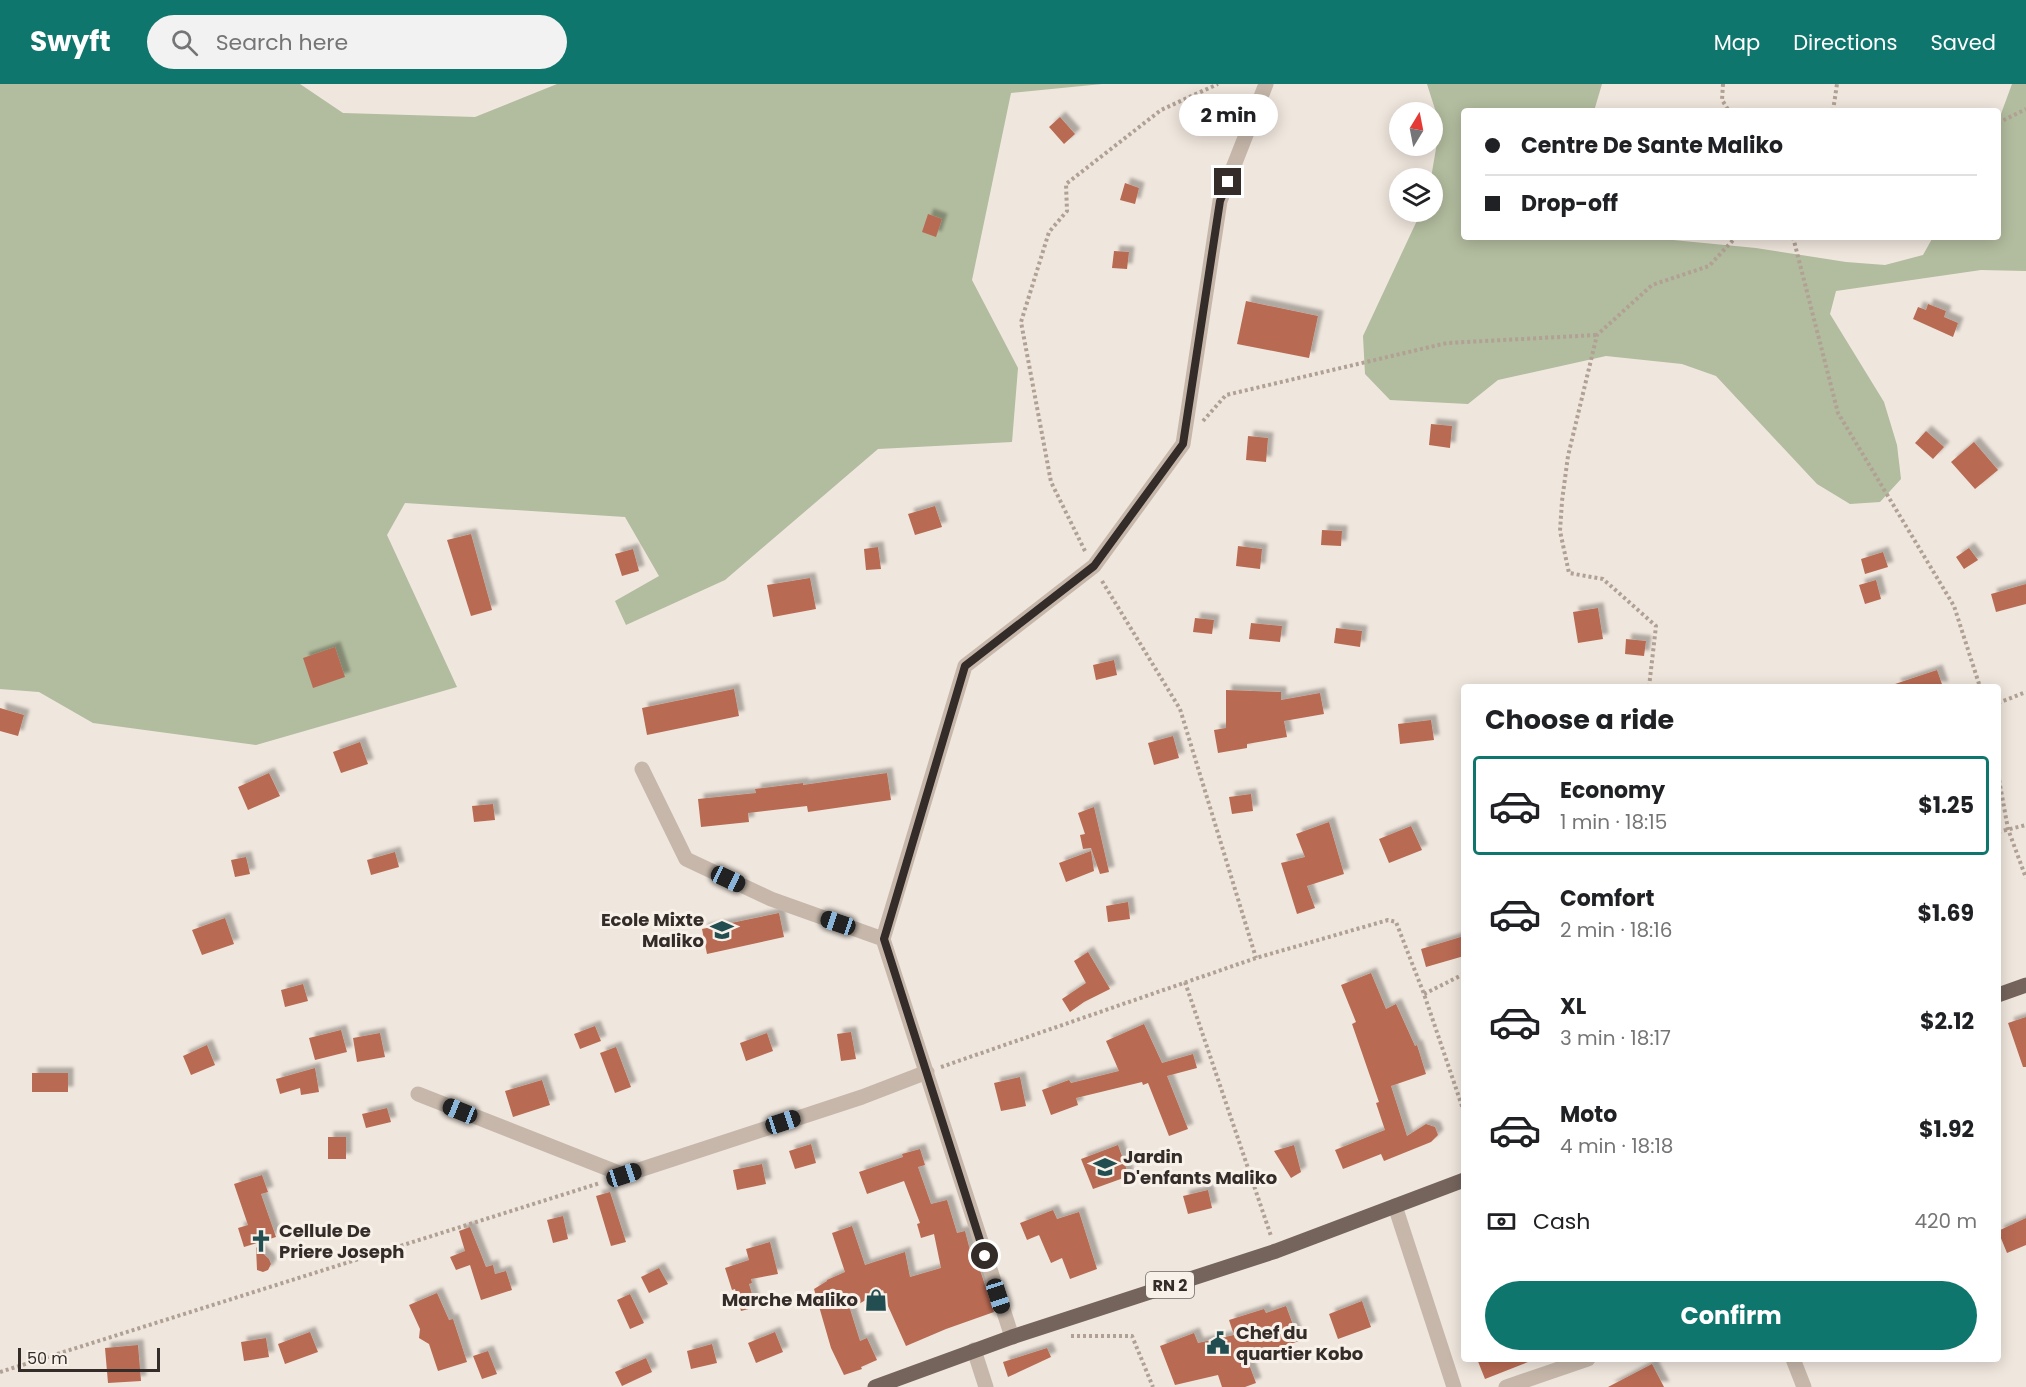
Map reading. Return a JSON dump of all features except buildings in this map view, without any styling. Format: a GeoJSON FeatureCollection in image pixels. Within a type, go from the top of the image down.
{"type":"FeatureCollection","features":[{"type":"Feature","properties":{"kind":"main road"},"geometry":{"type":"LineString","coordinates":[[2001,994],[2026,985]]}},
{"type":"Feature","properties":{"kind":"main road","name":"RN 2"},"geometry":{"type":"LineString","coordinates":[[876,1387],[1012,1337],[1276,1251],[1461,1181]]}},
{"type":"Feature","properties":{"kind":"street"},"geometry":{"type":"LineString","coordinates":[[1012,1337],[884,939],[965,666],[1094,566],[1183,444],[1220,201],[1266,84]]}},
{"type":"Feature","properties":{"kind":"street"},"geometry":{"type":"LineString","coordinates":[[642,769],[686,859],[771,899],[884,939]]}},
{"type":"Feature","properties":{"kind":"street"},"geometry":{"type":"LineString","coordinates":[[418,1094],[624,1175],[862,1096],[927,1072]]}},
{"type":"Feature","properties":{"kind":"street"},"geometry":{"type":"LineString","coordinates":[[1395,1206],[1454,1387]]}},
{"type":"Feature","properties":{"kind":"street"},"geometry":{"type":"LineString","coordinates":[[974,1350],[986,1387]]}},
{"type":"Feature","properties":{"kind":"street"},"geometry":{"type":"LineString","coordinates":[[1506,1387],[1579,1362]]}},
{"type":"Feature","properties":{"kind":"street"},"geometry":{"type":"LineString","coordinates":[[1794,1362],[1804,1387]]}},
{"type":"Feature","properties":{"kind":"path"},"geometry":{"type":"LineString","coordinates":[[1218,84],[1161,110],[1066,184],[1067,211],[1049,232],[1022,322],[1051,483],[1094,566],[1180,709],[1256,958]]}},
{"type":"Feature","properties":{"kind":"path"},"geometry":{"type":"LineString","coordinates":[[1722,84],[1722,100],[1727,108]]}},
{"type":"Feature","properties":{"kind":"path"},"geometry":{"type":"LineString","coordinates":[[1833,108],[1837,84]]}},
{"type":"Feature","properties":{"kind":"path"},"geometry":{"type":"LineString","coordinates":[[2001,122],[2026,109]]}},
{"type":"Feature","properties":{"kind":"path"},"geometry":{"type":"LineString","coordinates":[[1649,684],[1656,626],[1603,579],[1569,573],[1560,531],[1568,456],[1597,335],[1652,285],[1709,266],[1733,240]]}},
{"type":"Feature","properties":{"kind":"path"},"geometry":{"type":"LineString","coordinates":[[1794,240],[1838,413],[1954,606],[1979,684]]}},
{"type":"Feature","properties":{"kind":"path"},"geometry":{"type":"LineString","coordinates":[[1183,444],[1226,395],[1447,343],[1597,335]]}},
{"type":"Feature","properties":{"kind":"path"},"geometry":{"type":"LineString","coordinates":[[2001,702],[2026,692]]}},
{"type":"Feature","properties":{"kind":"path"},"geometry":{"type":"LineString","coordinates":[[2001,790],[2008,829],[2026,878]]}},
{"type":"Feature","properties":{"kind":"path"},"geometry":{"type":"LineString","coordinates":[[2001,831],[2026,825]]}},
{"type":"Feature","properties":{"kind":"path"},"geometry":{"type":"LineString","coordinates":[[927,1072],[1256,958],[1388,920],[1396,922],[1424,994],[1461,1103]]}},
{"type":"Feature","properties":{"kind":"path"},"geometry":{"type":"LineString","coordinates":[[1424,994],[1461,976]]}},
{"type":"Feature","properties":{"kind":"path"},"geometry":{"type":"LineString","coordinates":[[1185,982],[1276,1251]]}},
{"type":"Feature","properties":{"kind":"path"},"geometry":{"type":"LineString","coordinates":[[0,1372],[624,1175]]}},
{"type":"Feature","properties":{"kind":"path"},"geometry":{"type":"LineString","coordinates":[[1060,1336],[1132,1336],[1153,1387]]}},
{"type":"Feature","properties":{"kind":"green space"},"geometry":{"type":"Polygon","coordinates":[[[0,84],[300,84],[343,113],[475,117],[557,84],[1102,84],[1011,93],[972,280],[1018,368],[1012,442],[878,449],[725,580],[626,625],[615,601],[659,576],[625,517],[405,503],[387,535],[457,687],[256,745],[93,723],[39,692],[0,689],[0,84]]]}},
{"type":"Feature","properties":{"kind":"green space"},"geometry":{"type":"Polygon","coordinates":[[[1427,84],[1602,84],[1595,108],[1461,108],[1461,240],[1673,240],[1885,265],[1923,255],[1931,240],[2001,240],[2001,114],[2012,84],[2026,84],[2026,271],[1981,270],[1836,291],[1830,314],[1884,402],[1897,445],[1901,479],[1880,502],[1850,504],[1817,484],[1716,376],[1682,364],[1606,356],[1498,380],[1468,404],[1390,400],[1365,374],[1363,336],[1416,222],[1443,222],[1443,168],[1433,168],[1435,156],[1443,156],[1443,102],[1433,102],[1427,84]]]}},
{"type":"Feature","properties":{"kind":"place","name":"Ecole Mixte Maliko"},"geometry":{"type":"Point","coordinates":[722,930]}},
{"type":"Feature","properties":{"kind":"place","name":"Jardin D'enfants Maliko"},"geometry":{"type":"Point","coordinates":[1105,1167]}},
{"type":"Feature","properties":{"kind":"place","name":"Cellule De Priere Joseph"},"geometry":{"type":"Point","coordinates":[261,1241]}},
{"type":"Feature","properties":{"kind":"place","name":"Marche Maliko"},"geometry":{"type":"Point","coordinates":[876,1300]}},
{"type":"Feature","properties":{"kind":"place","name":"Chef du quartier Kobo"},"geometry":{"type":"Point","coordinates":[1218,1343]}},
{"type":"Feature","properties":{"kind":"route"},"geometry":{"type":"LineString","coordinates":[[985,1256],[884,939],[965,666],[1094,566],[1183,444],[1220,201],[1228,182]]}}]}
